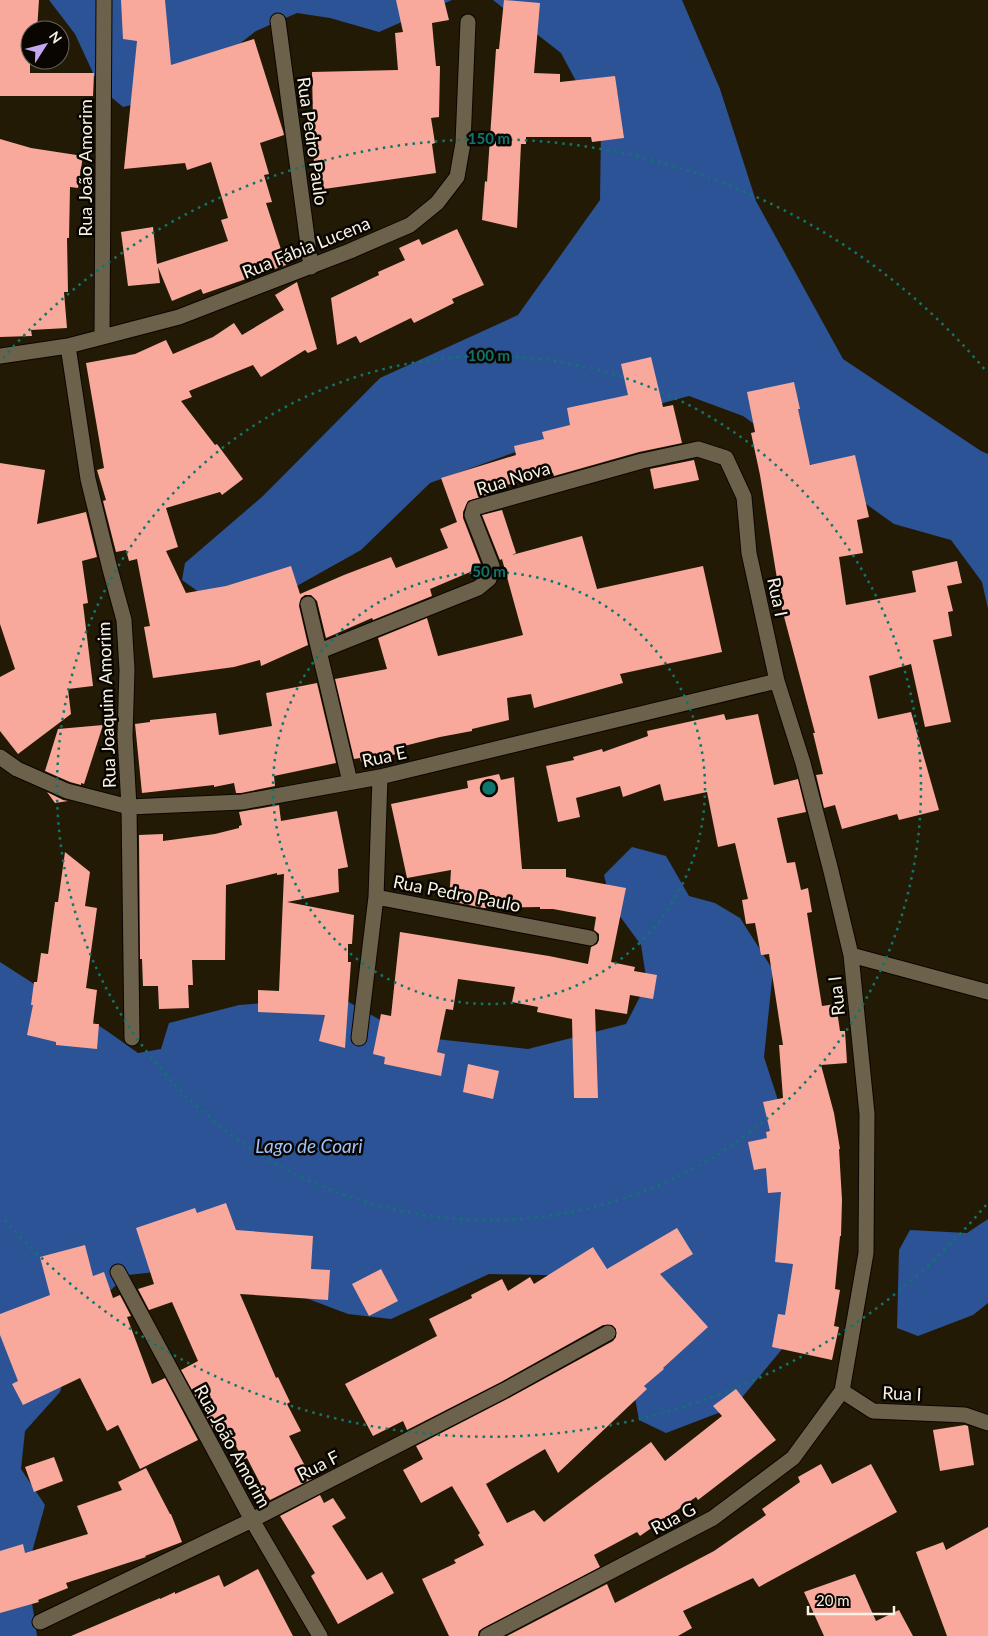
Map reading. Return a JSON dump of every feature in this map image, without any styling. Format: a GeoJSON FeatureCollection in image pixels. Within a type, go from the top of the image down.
{"type":"FeatureCollection","features":[{"type":"Feature","properties":{"kind":"street","name":"Rua João Amorim"},"geometry":{"type":"LineString","coordinates":[[102,337],[104,0]]}},
{"type":"Feature","properties":{"kind":"street","name":"Rua Pedro Paulo"},"geometry":{"type":"LineString","coordinates":[[278,21],[311,266]]}},
{"type":"Feature","properties":{"kind":"street","name":"Rua Fábia Lucena"},"geometry":{"type":"LineString","coordinates":[[0,356],[68,346],[179,317],[350,252],[410,225],[437,203],[457,177],[463,143],[468,22]]}},
{"type":"Feature","properties":{"kind":"street","name":"Rua Joaquim Amorim"},"geometry":{"type":"LineString","coordinates":[[68,346],[88,479],[124,620],[132,1038]]}},
{"type":"Feature","properties":{"kind":"street","name":"Rua Nova"},"geometry":{"type":"LineString","coordinates":[[320,651],[478,588],[489,580],[492,566],[472,515],[474,508],[642,461],[698,449],[726,458]]}},
{"type":"Feature","properties":{"kind":"street","name":"Rua I"},"geometry":{"type":"LineString","coordinates":[[726,458],[744,497],[749,553],[778,681],[803,763],[851,955],[867,1114],[866,1253],[842,1391],[873,1411],[965,1415],[988,1423]]}},
{"type":"Feature","properties":{"kind":"street"},"geometry":{"type":"LineString","coordinates":[[308,604],[350,782]]}},
{"type":"Feature","properties":{"kind":"street","name":"Rua E"},"geometry":{"type":"LineString","coordinates":[[0,757],[17,769],[67,791],[129,807],[242,802],[380,777],[778,681]]}},
{"type":"Feature","properties":{"kind":"street","name":"Rua Pedro Paulo"},"geometry":{"type":"LineString","coordinates":[[380,777],[376,897],[590,938]]}},
{"type":"Feature","properties":{"kind":"street"},"geometry":{"type":"LineString","coordinates":[[359,1038],[376,897]]}},
{"type":"Feature","properties":{"kind":"street"},"geometry":{"type":"LineString","coordinates":[[851,955],[988,992]]}},
{"type":"Feature","properties":{"kind":"street","name":"Rua João Amorim"},"geometry":{"type":"LineString","coordinates":[[118,1272],[252,1520],[320,1636]]}},
{"type":"Feature","properties":{"kind":"street","name":"Rua F"},"geometry":{"type":"LineString","coordinates":[[40,1622],[252,1520],[505,1390],[608,1333]]}},
{"type":"Feature","properties":{"kind":"street","name":"Rua G"},"geometry":{"type":"LineString","coordinates":[[487,1636],[713,1518],[793,1458],[842,1391]]}},
{"type":"Feature","properties":{"kind":"water"},"geometry":{"type":"Polygon","coordinates":[[[49,0],[452,0],[379,32],[330,18],[297,13],[256,31],[175,94],[123,107],[100,88],[75,34],[70,27],[70,20],[64,20],[49,0]]]}},
{"type":"Feature","properties":{"kind":"water"},"geometry":{"type":"Polygon","coordinates":[[[493,0],[682,0],[720,89],[756,201],[843,359],[988,454],[988,609],[982,582],[951,540],[894,524],[743,416],[689,396],[615,416],[430,483],[361,550],[254,610],[203,595],[182,580],[185,563],[263,496],[380,378],[518,315],[600,200],[601,128],[561,53],[493,0]]]}},
{"type":"Feature","properties":{"kind":"water","name":"Lago de Coari"},"geometry":{"type":"Polygon","coordinates":[[[632,847],[666,856],[689,896],[715,903],[740,918],[773,970],[764,1057],[804,1181],[788,1342],[734,1407],[666,1433],[639,1420],[633,1387],[655,1341],[594,1276],[489,1274],[391,1319],[348,1314],[250,1277],[191,1268],[128,1275],[82,1315],[60,1392],[25,1431],[21,1469],[45,1505],[27,1570],[37,1636],[0,1636],[0,962],[138,1053],[161,1049],[169,1023],[239,1005],[340,997],[408,1036],[528,1049],[626,1024],[647,983],[641,945],[611,904],[604,875],[632,847]]]}},
{"type":"Feature","properties":{"kind":"water"},"geometry":{"type":"Polygon","coordinates":[[[988,1219],[988,1303],[973,1315],[918,1336],[897,1328],[899,1250],[910,1230],[967,1233],[988,1219]]]}},
{"type":"Feature","properties":{"kind":"building"},"geometry":{"type":"Polygon","coordinates":[[[0,0],[39,0],[38,20],[20,20],[20,70],[30,70],[30,73],[94,73],[93,96],[0,96],[0,0]]]}},
{"type":"Feature","properties":{"kind":"building"},"geometry":{"type":"Polygon","coordinates":[[[121,0],[165,0],[171,65],[254,39],[284,135],[260,143],[269,174],[264,175],[272,202],[266,203],[286,265],[203,294],[201,289],[172,301],[158,267],[160,283],[128,286],[121,232],[153,227],[157,264],[228,241],[221,220],[228,218],[211,162],[187,170],[185,163],[124,169],[137,41],[123,39],[121,0]]]}},
{"type":"Feature","properties":{"kind":"building"},"geometry":{"type":"Polygon","coordinates":[[[396,0],[444,0],[449,20],[432,23],[436,66],[440,66],[439,117],[431,118],[435,143],[432,144],[436,173],[317,190],[314,167],[312,72],[398,70],[395,33],[403,32],[396,0]]]}},
{"type":"Feature","properties":{"kind":"building"},"geometry":{"type":"Polygon","coordinates":[[[504,0],[540,3],[534,73],[560,74],[560,82],[615,76],[624,138],[592,142],[591,137],[526,137],[526,144],[521,144],[517,228],[482,220],[485,181],[487,182],[496,49],[499,49],[504,0]]]}},
{"type":"Feature","properties":{"kind":"building"},"geometry":{"type":"Polygon","coordinates":[[[0,139],[31,148],[83,156],[78,188],[70,187],[69,238],[67,238],[68,292],[64,292],[67,328],[31,330],[32,336],[0,337],[0,139]]]}},
{"type":"Feature","properties":{"kind":"building"},"geometry":{"type":"Polygon","coordinates":[[[457,229],[484,285],[452,299],[454,303],[414,323],[411,318],[360,343],[356,336],[337,345],[331,298],[379,275],[378,272],[405,260],[399,248],[419,239],[422,245],[457,229]]]}},
{"type":"Feature","properties":{"kind":"building"},"geometry":{"type":"Polygon","coordinates":[[[297,282],[317,349],[308,353],[305,350],[261,377],[253,365],[189,391],[192,397],[181,401],[243,479],[222,495],[220,492],[166,508],[178,547],[166,551],[186,593],[226,586],[291,566],[300,594],[391,557],[396,568],[448,548],[440,529],[457,522],[441,478],[516,455],[514,446],[544,439],[542,432],[570,425],[567,408],[628,395],[621,364],[651,357],[663,407],[673,405],[682,443],[639,452],[554,476],[553,473],[495,488],[496,492],[468,501],[463,512],[463,518],[482,567],[430,589],[432,596],[373,620],[372,618],[326,638],[317,601],[311,595],[305,595],[301,598],[299,606],[308,645],[261,666],[260,660],[234,667],[153,678],[144,627],[150,626],[137,559],[129,561],[126,550],[116,552],[103,501],[106,500],[97,470],[104,468],[86,363],[135,354],[166,340],[173,354],[213,337],[234,323],[242,335],[284,310],[275,295],[297,282]]]}},
{"type":"Feature","properties":{"kind":"building"},"geometry":{"type":"Polygon","coordinates":[[[794,382],[810,465],[855,455],[869,517],[857,520],[863,553],[839,557],[846,605],[916,592],[912,571],[957,561],[962,583],[947,586],[953,611],[948,612],[952,636],[933,640],[951,722],[925,727],[911,664],[869,676],[878,719],[911,712],[939,810],[899,820],[897,814],[842,829],[835,805],[824,808],[816,775],[823,774],[813,733],[815,733],[782,609],[760,475],[751,433],[755,432],[747,392],[794,382]]]}},
{"type":"Feature","properties":{"kind":"building"},"geometry":{"type":"Polygon","coordinates":[[[694,460],[699,480],[654,489],[650,469],[694,460]]]}},
{"type":"Feature","properties":{"kind":"building"},"geometry":{"type":"Polygon","coordinates":[[[0,463],[45,470],[37,524],[86,512],[97,557],[82,561],[88,603],[83,604],[93,686],[68,689],[71,714],[18,754],[0,731],[0,677],[15,669],[0,624],[0,463]]]}},
{"type":"Feature","properties":{"kind":"building"},"geometry":{"type":"Polygon","coordinates":[[[502,510],[516,553],[512,555],[582,536],[597,589],[703,566],[722,652],[620,674],[623,683],[534,708],[531,694],[507,698],[509,720],[472,729],[472,731],[400,747],[401,753],[361,762],[360,758],[354,759],[335,679],[387,669],[378,638],[427,618],[438,656],[523,635],[502,559],[500,560],[482,515],[502,510]]]}},
{"type":"Feature","properties":{"kind":"building"},"geometry":{"type":"Polygon","coordinates":[[[317,683],[336,763],[274,776],[275,786],[241,793],[236,793],[234,783],[214,787],[214,785],[142,793],[135,724],[150,722],[150,720],[216,713],[219,735],[272,726],[266,693],[317,683]]]}},
{"type":"Feature","properties":{"kind":"building"},"geometry":{"type":"Polygon","coordinates":[[[724,714],[726,720],[758,714],[774,785],[798,779],[806,812],[777,818],[787,863],[795,862],[801,890],[808,888],[812,912],[807,913],[822,1006],[836,1004],[840,1031],[845,1031],[847,1063],[821,1065],[834,1113],[840,1149],[842,1200],[841,1236],[835,1289],[840,1290],[834,1326],[839,1327],[832,1360],[772,1347],[778,1314],[785,1315],[793,1264],[775,1262],[781,1192],[768,1193],[766,1168],[754,1170],[748,1142],[767,1138],[766,1132],[770,1131],[763,1102],[783,1098],[779,1045],[783,1045],[769,954],[761,955],[755,923],[746,924],[742,900],[748,899],[735,843],[718,847],[707,792],[664,801],[660,784],[623,797],[620,786],[576,798],[580,817],[558,822],[546,766],[574,760],[573,757],[602,749],[603,752],[648,736],[647,731],[724,714]]]}},
{"type":"Feature","properties":{"kind":"building"},"geometry":{"type":"Polygon","coordinates":[[[103,725],[84,784],[70,782],[45,771],[58,729],[103,725]]]}},
{"type":"Feature","properties":{"kind":"building"},"geometry":{"type":"Polygon","coordinates":[[[499,774],[501,780],[514,777],[522,869],[566,869],[566,877],[626,888],[611,962],[635,967],[634,971],[657,975],[653,999],[630,995],[627,1014],[595,1009],[598,1098],[574,1098],[572,1019],[537,1012],[538,1007],[512,1002],[515,987],[458,979],[453,1010],[446,1009],[437,1052],[445,1054],[441,1076],[384,1064],[385,1057],[373,1054],[381,1014],[391,1016],[400,932],[588,964],[591,947],[597,944],[599,940],[599,934],[594,930],[596,917],[553,909],[540,909],[540,907],[484,908],[449,901],[451,870],[407,878],[391,804],[468,788],[467,781],[499,774]]]}},
{"type":"Feature","properties":{"kind":"building"},"geometry":{"type":"Polygon","coordinates":[[[47,792],[63,800],[68,801],[55,803],[47,792]]]}},
{"type":"Feature","properties":{"kind":"building"},"geometry":{"type":"Polygon","coordinates":[[[279,805],[281,821],[337,811],[348,867],[338,869],[339,892],[287,902],[354,915],[352,944],[348,944],[348,962],[351,962],[345,1048],[319,1041],[325,1015],[258,1012],[258,990],[279,991],[284,874],[277,875],[277,873],[226,885],[225,960],[192,960],[193,985],[188,985],[189,1008],[159,1009],[158,986],[143,986],[142,959],[140,959],[139,835],[163,834],[163,841],[215,834],[239,828],[242,825],[239,812],[279,805]]]}},
{"type":"Feature","properties":{"kind":"building"},"geometry":{"type":"Polygon","coordinates":[[[65,852],[90,872],[85,906],[97,908],[86,988],[97,990],[93,1024],[99,1024],[97,1049],[56,1045],[56,1042],[27,1035],[33,1005],[31,1005],[34,982],[37,982],[41,953],[48,954],[55,902],[58,902],[65,852]]]}},
{"type":"Feature","properties":{"kind":"building"},"geometry":{"type":"Polygon","coordinates":[[[468,1064],[499,1071],[493,1099],[463,1092],[468,1064]]]}},
{"type":"Feature","properties":{"kind":"building"},"geometry":{"type":"Polygon","coordinates":[[[226,1203],[236,1230],[313,1236],[311,1269],[330,1270],[328,1300],[240,1294],[276,1378],[278,1377],[290,1402],[287,1404],[301,1431],[289,1436],[312,1479],[270,1500],[247,1458],[243,1460],[226,1426],[215,1432],[181,1370],[198,1361],[172,1302],[149,1310],[138,1289],[154,1284],[136,1228],[195,1208],[197,1213],[226,1203]]]}},
{"type":"Feature","properties":{"kind":"building"},"geometry":{"type":"Polygon","coordinates":[[[677,1228],[693,1254],[660,1274],[708,1327],[644,1386],[647,1389],[558,1473],[545,1449],[486,1484],[507,1523],[534,1510],[544,1522],[651,1442],[665,1461],[722,1416],[713,1406],[736,1389],[776,1440],[698,1500],[696,1497],[640,1536],[637,1532],[594,1555],[600,1567],[483,1628],[479,1631],[478,1636],[449,1636],[422,1579],[456,1563],[454,1560],[484,1545],[478,1535],[480,1533],[452,1486],[421,1503],[403,1470],[423,1459],[416,1446],[613,1341],[616,1337],[616,1329],[612,1325],[603,1325],[501,1382],[407,1430],[403,1421],[373,1436],[345,1384],[437,1336],[429,1319],[472,1298],[471,1295],[502,1279],[508,1291],[530,1277],[534,1284],[593,1247],[607,1269],[677,1228]]]}},
{"type":"Feature","properties":{"kind":"building"},"geometry":{"type":"Polygon","coordinates":[[[85,1245],[93,1276],[104,1272],[113,1298],[120,1295],[131,1316],[127,1317],[152,1384],[165,1378],[198,1440],[140,1469],[118,1425],[107,1431],[80,1378],[23,1405],[12,1384],[18,1381],[0,1335],[0,1314],[50,1295],[40,1257],[85,1245]]]}},
{"type":"Feature","properties":{"kind":"building"},"geometry":{"type":"Polygon","coordinates":[[[381,1269],[398,1301],[369,1316],[352,1284],[381,1269]]]}},
{"type":"Feature","properties":{"kind":"building"},"geometry":{"type":"Polygon","coordinates":[[[968,1426],[974,1465],[940,1471],[933,1430],[968,1426]]]}},
{"type":"Feature","properties":{"kind":"building"},"geometry":{"type":"Polygon","coordinates":[[[54,1457],[63,1481],[34,1492],[25,1467],[54,1457]]]}},
{"type":"Feature","properties":{"kind":"building"},"geometry":{"type":"Polygon","coordinates":[[[821,1464],[832,1484],[871,1464],[897,1512],[759,1587],[753,1578],[683,1611],[692,1628],[678,1636],[507,1636],[607,1584],[615,1603],[714,1551],[766,1515],[762,1509],[800,1482],[798,1477],[821,1464]]]}},
{"type":"Feature","properties":{"kind":"building"},"geometry":{"type":"Polygon","coordinates":[[[146,1468],[171,1514],[182,1542],[146,1557],[66,1583],[68,1588],[38,1600],[39,1602],[0,1613],[0,1551],[23,1544],[25,1553],[88,1534],[77,1506],[122,1490],[118,1482],[146,1468]]]}},
{"type":"Feature","properties":{"kind":"building"},"geometry":{"type":"Polygon","coordinates":[[[320,1495],[324,1503],[333,1498],[346,1518],[332,1526],[367,1580],[382,1572],[394,1593],[338,1624],[311,1576],[315,1573],[280,1516],[320,1495]]]}},
{"type":"Feature","properties":{"kind":"building"},"geometry":{"type":"Polygon","coordinates":[[[988,1527],[988,1636],[947,1636],[916,1552],[943,1542],[946,1550],[988,1527]]]}},
{"type":"Feature","properties":{"kind":"building"},"geometry":{"type":"Polygon","coordinates":[[[258,1569],[293,1636],[71,1636],[219,1575],[224,1587],[258,1569]]]}},
{"type":"Feature","properties":{"kind":"building"},"geometry":{"type":"Polygon","coordinates":[[[855,1574],[876,1621],[899,1610],[913,1636],[824,1636],[804,1592],[855,1574]]]}}]}
